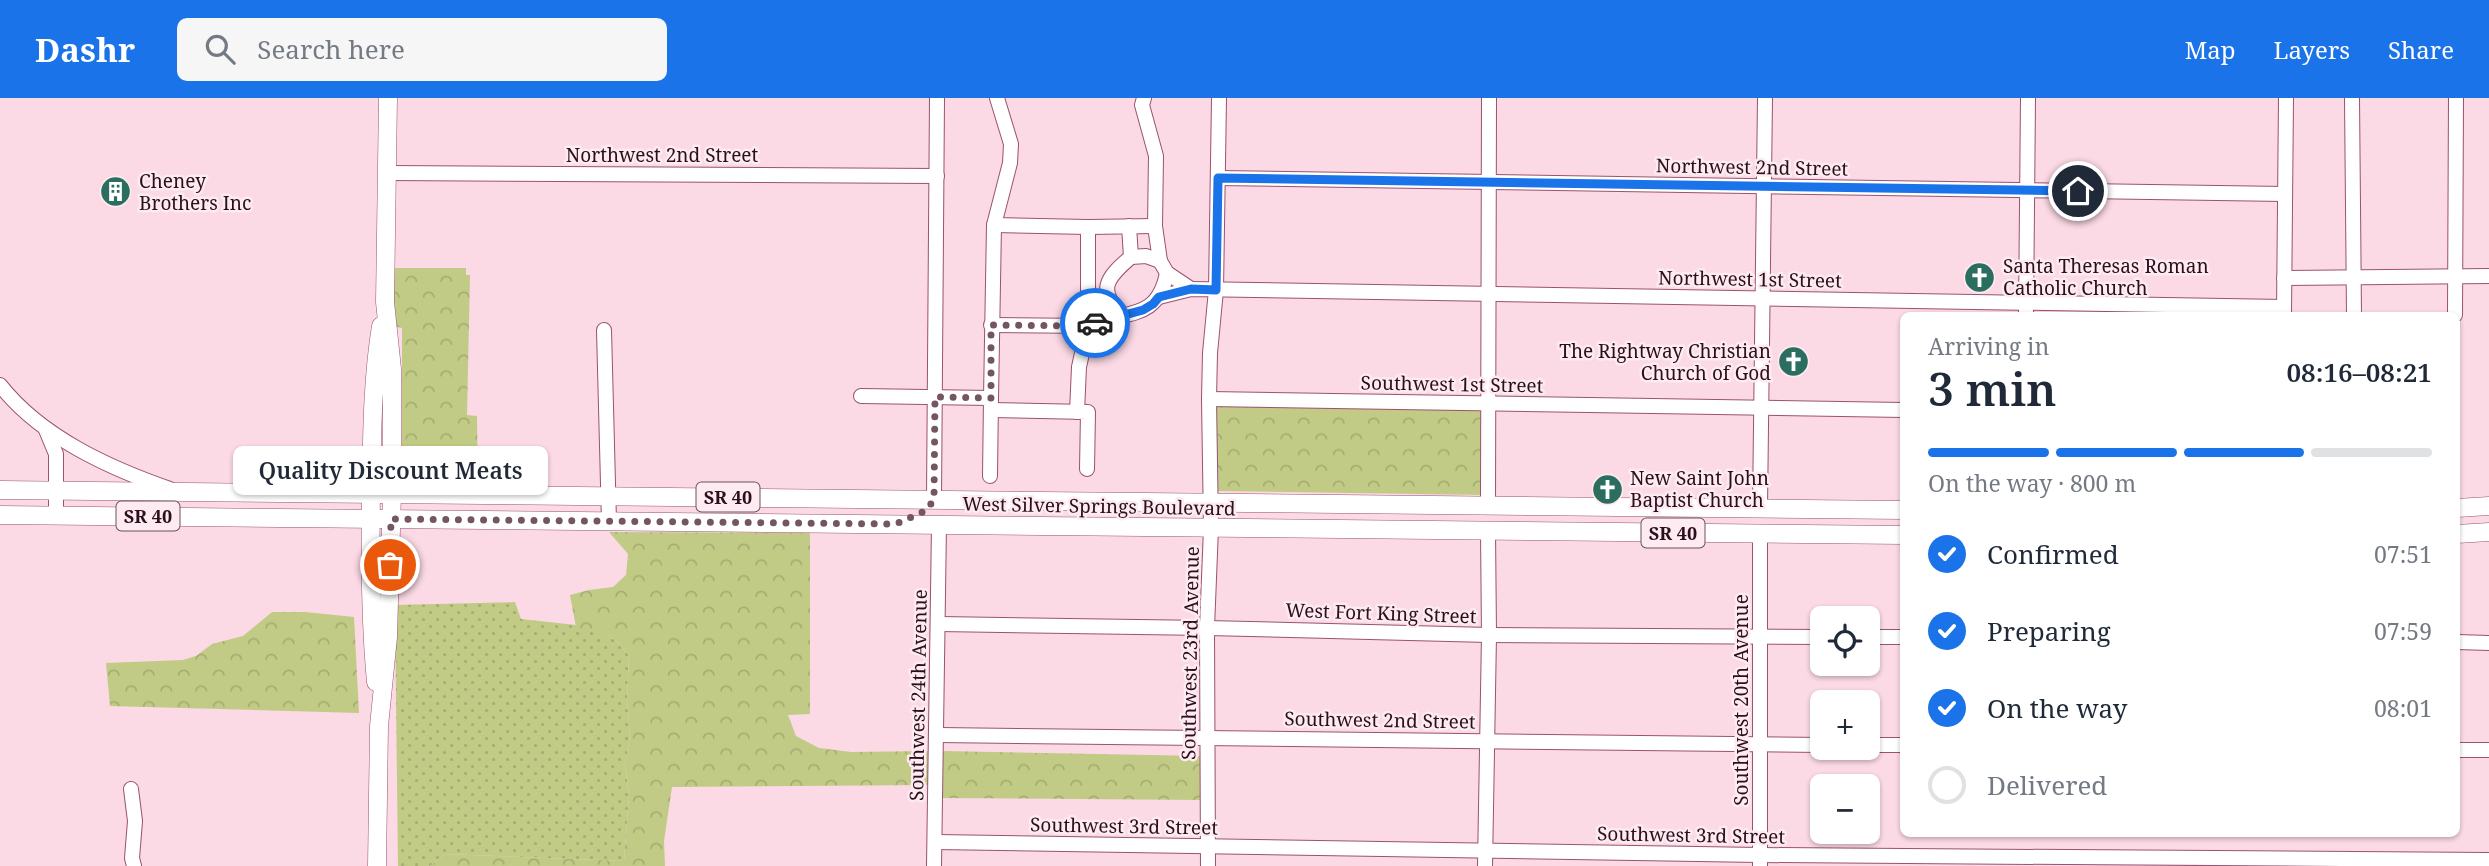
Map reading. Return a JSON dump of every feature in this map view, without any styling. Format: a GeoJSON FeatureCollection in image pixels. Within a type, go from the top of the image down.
{"type":"FeatureCollection","features":[{"type":"Feature","properties":{"kind":"main road"},"geometry":{"type":"LineString","coordinates":[[377,866],[379,726],[388,637],[392,493],[392,369],[385,302],[388,98]]}},
{"type":"Feature","properties":{"kind":"main road"},"geometry":{"type":"LineString","coordinates":[[379,726],[372,636],[371,493],[374,372],[385,302]]}},
{"type":"Feature","properties":{"kind":"main road","name":"West Silver Springs Boulevard"},"geometry":{"type":"LineString","coordinates":[[0,490],[1900,510]]}},
{"type":"Feature","properties":{"kind":"main road"},"geometry":{"type":"LineString","coordinates":[[896,524],[927,510],[934,499]]}},
{"type":"Feature","properties":{"kind":"main road"},"geometry":{"type":"LineString","coordinates":[[939,525],[941,516],[945,513],[985,500]]}},
{"type":"Feature","properties":{"kind":"main road"},"geometry":{"type":"LineString","coordinates":[[1371,530],[1381,522],[1467,523],[1481,516],[1488,505]]}},
{"type":"Feature","properties":{"kind":"main road"},"geometry":{"type":"LineString","coordinates":[[1488,531],[1502,515],[1513,512],[1574,513],[1579,506]]}},
{"type":"Feature","properties":{"kind":"main road"},"geometry":{"type":"LineString","coordinates":[[2460,508],[2489,506]]}},
{"type":"Feature","properties":{"kind":"main road"},"geometry":{"type":"LineString","coordinates":[[1730,533],[1747,524],[1760,508]]}},
{"type":"Feature","properties":{"kind":"main road"},"geometry":{"type":"LineString","coordinates":[[1760,534],[1772,518],[1788,509]]}},
{"type":"Feature","properties":{"kind":"main road","name":"West Silver Springs Boulevard"},"geometry":{"type":"LineString","coordinates":[[0,515],[1900,535]]}},
{"type":"Feature","properties":{"kind":"main road"},"geometry":{"type":"LineString","coordinates":[[2460,534],[2489,532]]}},
{"type":"Feature","properties":{"kind":"street"},"geometry":{"type":"LineString","coordinates":[[934,499],[937,98]]}},
{"type":"Feature","properties":{"kind":"street"},"geometry":{"type":"LineString","coordinates":[[990,476],[993,225],[1010,163],[1011,144],[997,98]]}},
{"type":"Feature","properties":{"kind":"street"},"geometry":{"type":"LineString","coordinates":[[991,325],[1088,326],[1143,310],[1159,297],[1164,267],[1155,226],[1156,156],[1142,105],[1144,98]]}},
{"type":"Feature","properties":{"kind":"street","name":"Southwest 23rd Avenue"},"geometry":{"type":"LineString","coordinates":[[1208,866],[1207,628],[1211,528],[1209,399],[1216,290],[1219,98]]}},
{"type":"Feature","properties":{"kind":"street"},"geometry":{"type":"LineString","coordinates":[[1488,505],[1489,98]]}},
{"type":"Feature","properties":{"kind":"street"},"geometry":{"type":"LineString","coordinates":[[1760,508],[1765,98]]}},
{"type":"Feature","properties":{"kind":"street"},"geometry":{"type":"LineString","coordinates":[[2026,309],[2028,98]]}},
{"type":"Feature","properties":{"kind":"street"},"geometry":{"type":"LineString","coordinates":[[2284,311],[2286,98]]}},
{"type":"Feature","properties":{"kind":"street"},"geometry":{"type":"LineString","coordinates":[[2352,98],[2354,312]]}},
{"type":"Feature","properties":{"kind":"street"},"geometry":{"type":"LineString","coordinates":[[2455,312],[2456,98]]}},
{"type":"Feature","properties":{"kind":"street","name":"Northwest 2nd Street"},"geometry":{"type":"LineString","coordinates":[[388,173],[937,176]]}},
{"type":"Feature","properties":{"kind":"street","name":"Northwest 2nd Street"},"geometry":{"type":"LineString","coordinates":[[1218,178],[2285,194]]}},
{"type":"Feature","properties":{"kind":"street"},"geometry":{"type":"LineString","coordinates":[[993,225],[1155,226]]}},
{"type":"Feature","properties":{"kind":"street"},"geometry":{"type":"LineString","coordinates":[[1129,226],[1131,257]]}},
{"type":"Feature","properties":{"kind":"street"},"geometry":{"type":"LineString","coordinates":[[1077,412],[1079,367],[1088,326],[1088,227]]}},
{"type":"Feature","properties":{"kind":"street"},"geometry":{"type":"LineString","coordinates":[[1124,316],[1108,299],[1106,289],[1109,278],[1131,257],[1146,256],[1191,289]]}},
{"type":"Feature","properties":{"kind":"street"},"geometry":{"type":"LineString","coordinates":[[2284,278],[2489,276]]}},
{"type":"Feature","properties":{"kind":"street","name":"Northwest 1st Street"},"geometry":{"type":"LineString","coordinates":[[1159,297],[1191,289],[1763,299],[2026,309],[2284,311]]}},
{"type":"Feature","properties":{"kind":"street"},"geometry":{"type":"LineString","coordinates":[[604,330],[609,522]]}},
{"type":"Feature","properties":{"kind":"street"},"geometry":{"type":"LineString","coordinates":[[0,385],[11,399],[46,430],[119,469],[178,491]]}},
{"type":"Feature","properties":{"kind":"street"},"geometry":{"type":"LineString","coordinates":[[861,396],[935,397],[1088,412],[1087,469]]}},
{"type":"Feature","properties":{"kind":"street","name":"Southwest 1st Street"},"geometry":{"type":"LineString","coordinates":[[1209,399],[1900,410]]}},
{"type":"Feature","properties":{"kind":"street"},"geometry":{"type":"LineString","coordinates":[[46,430],[56,454],[56,516]]}},
{"type":"Feature","properties":{"kind":"street","name":"Southwest 24th Avenue"},"geometry":{"type":"LineString","coordinates":[[934,866],[939,525]]}},
{"type":"Feature","properties":{"kind":"street"},"geometry":{"type":"LineString","coordinates":[[1485,866],[1488,531]]}},
{"type":"Feature","properties":{"kind":"street","name":"Southwest 20th Avenue"},"geometry":{"type":"LineString","coordinates":[[1760,534],[1760,861]]}},
{"type":"Feature","properties":{"kind":"street","name":"West Fort King Street"},"geometry":{"type":"LineString","coordinates":[[939,624],[1489,635],[1810,637]]}},
{"type":"Feature","properties":{"kind":"street"},"geometry":{"type":"LineString","coordinates":[[1880,637],[1900,637]]}},
{"type":"Feature","properties":{"kind":"street"},"geometry":{"type":"LineString","coordinates":[[2460,642],[2489,643]]}},
{"type":"Feature","properties":{"kind":"street","name":"Southwest 2nd Street"},"geometry":{"type":"LineString","coordinates":[[937,735],[1810,744]]}},
{"type":"Feature","properties":{"kind":"street"},"geometry":{"type":"LineString","coordinates":[[1880,745],[1900,745]]}},
{"type":"Feature","properties":{"kind":"street"},"geometry":{"type":"LineString","coordinates":[[2460,750],[2489,750]]}},
{"type":"Feature","properties":{"kind":"street"},"geometry":{"type":"LineString","coordinates":[[131,789],[135,821],[134,866]]}},
{"type":"Feature","properties":{"kind":"street","name":"Southwest 3rd Street"},"geometry":{"type":"LineString","coordinates":[[934,842],[1485,850],[1760,861],[2290,863],[2489,860]]}},
{"type":"Feature","properties":{"kind":"green space"},"geometry":{"type":"Polygon","coordinates":[[[390,268],[466,268],[466,275],[470,275],[467,415],[477,416],[478,485],[436,484],[402,448],[402,328],[392,326],[390,268]]]}},
{"type":"Feature","properties":{"kind":"green space"},"geometry":{"type":"Polygon","coordinates":[[[1212,405],[1483,409],[1483,495],[1214,491],[1212,405]]]}},
{"type":"Feature","properties":{"kind":"green space"},"geometry":{"type":"Polygon","coordinates":[[[609,532],[810,533],[810,714],[788,715],[796,736],[819,748],[851,752],[932,751],[931,785],[672,787],[664,841],[665,866],[430,866],[445,854],[624,861],[629,795],[625,764],[630,736],[627,700],[629,655],[611,636],[576,627],[570,595],[613,587],[626,575],[628,554],[609,532]]]}},
{"type":"Feature","properties":{"kind":"green space"},"geometry":{"type":"Polygon","coordinates":[[[515,602],[521,619],[576,625],[611,636],[629,655],[627,700],[630,736],[625,764],[629,795],[624,861],[445,854],[430,866],[398,866],[395,605],[515,602]]]}},
{"type":"Feature","properties":{"kind":"green space"},"geometry":{"type":"Polygon","coordinates":[[[272,612],[354,617],[359,713],[110,706],[106,663],[183,660],[196,656],[212,644],[243,636],[272,612]]]}},
{"type":"Feature","properties":{"kind":"green space"},"geometry":{"type":"Polygon","coordinates":[[[942,751],[1203,756],[1203,800],[940,798],[942,751]]]}},
{"type":"Feature","properties":{"kind":"way so far"},"geometry":{"type":"LineString","coordinates":[[390,565],[391,519],[896,524],[927,510],[934,499],[935,397],[991,398],[991,325],[1088,326],[1095,323]]}},
{"type":"Feature","properties":{"kind":"place","name":"Cheney Brothers Inc"},"geometry":{"type":"Point","coordinates":[116,192]}},
{"type":"Feature","properties":{"kind":"place","name":"Santa Theresas Roman Catholic Church"},"geometry":{"type":"Point","coordinates":[1980,277]}},
{"type":"Feature","properties":{"kind":"place","name":"The Rightway Christian Church of God"},"geometry":{"type":"Point","coordinates":[1794,362]}},
{"type":"Feature","properties":{"kind":"place","name":"New Saint John Baptist Church"},"geometry":{"type":"Point","coordinates":[1607,489]}},
{"type":"Feature","properties":{"kind":"place","name":"Quality Discount Meats"},"geometry":{"type":"Point","coordinates":[390,565]}},
{"type":"Feature","properties":{"kind":"route"},"geometry":{"type":"LineString","coordinates":[[1095,323],[1143,310],[1159,297],[1191,289],[1216,290],[1218,178],[2078,191]]}}]}
